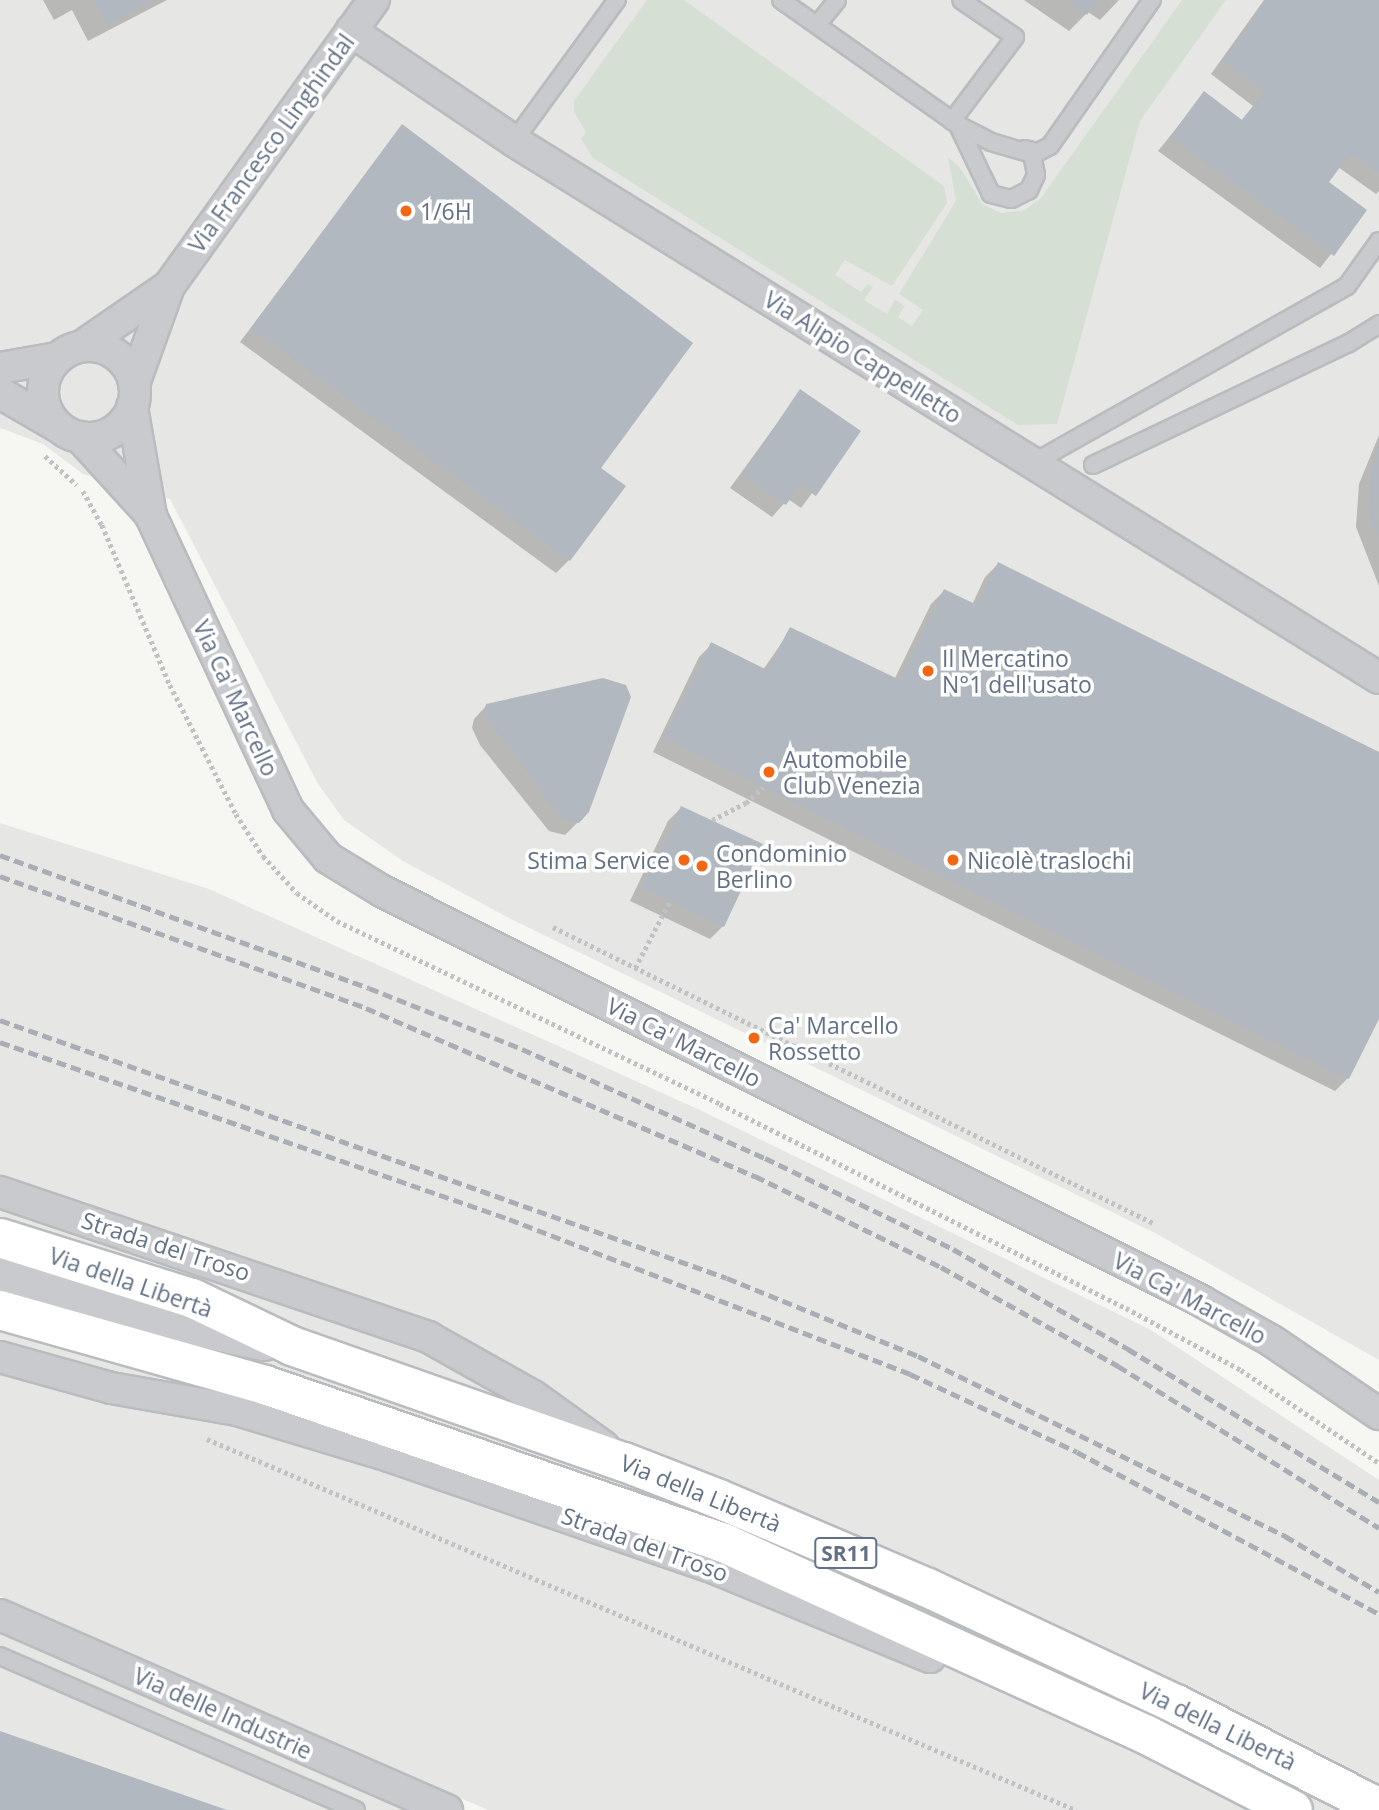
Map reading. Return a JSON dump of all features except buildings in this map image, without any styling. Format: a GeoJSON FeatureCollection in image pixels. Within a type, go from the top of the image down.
{"type":"FeatureCollection","features":[{"type":"Feature","properties":{"kind":"highway","name":"Via della Libertà"},"geometry":{"type":"LineString","coordinates":[[0,1238],[192,1298],[292,1346],[624,1462],[941,1594],[1178,1705],[1379,1808]]}},
{"type":"Feature","properties":{"kind":"highway","name":"Via della Libertà"},"geometry":{"type":"LineString","coordinates":[[0,1310],[265,1385],[726,1544],[1147,1735],[1293,1810]]}},
{"type":"Feature","properties":{"kind":"street","name":"Via Francesco Linghindal"},"geometry":{"type":"LineString","coordinates":[[133,395],[169,286],[374,0]]}},
{"type":"Feature","properties":{"kind":"street","name":"Via Alipio Cappelletto"},"geometry":{"type":"LineString","coordinates":[[351,31],[514,141],[1379,678]]}},
{"type":"Feature","properties":{"kind":"street","name":"Via Francesco Linghindal"},"geometry":{"type":"LineString","coordinates":[[69,352],[169,286]]}},
{"type":"Feature","properties":{"kind":"street"},"geometry":{"type":"LineString","coordinates":[[0,368],[69,352],[102,348],[120,357],[133,395],[112,432],[69,431],[43,392],[69,352]]}},
{"type":"Feature","properties":{"kind":"street","name":"Via Ca' Marcello"},"geometry":{"type":"LineString","coordinates":[[0,393],[69,431],[151,516]]}},
{"type":"Feature","properties":{"kind":"street","name":"Via Ca' Marcello"},"geometry":{"type":"LineString","coordinates":[[133,395],[151,516],[288,810],[328,858],[382,891],[1200,1301],[1272,1341],[1379,1414]]}},
{"type":"Feature","properties":{"kind":"street","name":"Strada del Troso"},"geometry":{"type":"LineString","coordinates":[[0,1192],[428,1338],[533,1396],[624,1462]]}},
{"type":"Feature","properties":{"kind":"street"},"geometry":{"type":"LineString","coordinates":[[0,1273],[172,1322],[292,1346]]}},
{"type":"Feature","properties":{"kind":"street","name":"Strada del Troso"},"geometry":{"type":"LineString","coordinates":[[0,1357],[111,1388],[237,1410],[605,1528],[915,1650],[1262,1810]]}},
{"type":"Feature","properties":{"kind":"street","name":"Via delle Industrie"},"geometry":{"type":"LineString","coordinates":[[0,1615],[447,1810]]}},
{"type":"Feature","properties":{"kind":"lane"},"geometry":{"type":"LineString","coordinates":[[514,141],[617,0]]}},
{"type":"Feature","properties":{"kind":"lane"},"geometry":{"type":"LineString","coordinates":[[781,0],[955,122],[991,142],[1038,152],[1050,146],[1152,0]]}},
{"type":"Feature","properties":{"kind":"lane"},"geometry":{"type":"LineString","coordinates":[[817,25],[837,0]]}},
{"type":"Feature","properties":{"kind":"lane"},"geometry":{"type":"LineString","coordinates":[[955,122],[1015,37],[961,0]]}},
{"type":"Feature","properties":{"kind":"lane"},"geometry":{"type":"LineString","coordinates":[[955,122],[984,187],[1000,198],[1021,195],[1034,184],[1036,162],[1025,149]]}},
{"type":"Feature","properties":{"kind":"lane"},"geometry":{"type":"LineString","coordinates":[[1033,463],[1348,286],[1379,242]]}},
{"type":"Feature","properties":{"kind":"lane"},"geometry":{"type":"LineString","coordinates":[[1093,465],[1349,343],[1379,324]]}},
{"type":"Feature","properties":{"kind":"lane"},"geometry":{"type":"LineString","coordinates":[[0,1656],[356,1810]]}},
{"type":"Feature","properties":{"kind":"path"},"geometry":{"type":"LineString","coordinates":[[39,452],[85,492],[170,685]]}},
{"type":"Feature","properties":{"kind":"path"},"geometry":{"type":"LineString","coordinates":[[712,820],[746,803],[763,787]]}},
{"type":"Feature","properties":{"kind":"path"},"geometry":{"type":"LineString","coordinates":[[635,968],[670,901]]}},
{"type":"Feature","properties":{"kind":"path"},"geometry":{"type":"LineString","coordinates":[[553,928],[1155,1224]]}},
{"type":"Feature","properties":{"kind":"path"},"geometry":{"type":"LineString","coordinates":[[200,1436],[1076,1810]]}},
{"type":"Feature","properties":{"kind":"shaded area"},"geometry":{"type":"Polygon","coordinates":[[[0,0],[1379,0],[1379,1360],[1157,1234],[513,920],[403,861],[344,820],[318,784],[170,499],[83,474],[43,444],[0,428],[0,0]]]}},
{"type":"Feature","properties":{"kind":"shaded area"},"geometry":{"type":"Polygon","coordinates":[[[647,0],[684,0],[944,186],[947,203],[892,286],[845,260],[835,275],[861,292],[868,284],[873,287],[864,300],[887,314],[895,300],[905,306],[898,317],[912,326],[923,310],[899,294],[956,201],[948,157],[961,169],[982,204],[1001,213],[1025,210],[1041,198],[1182,0],[1226,0],[1140,121],[1057,424],[1018,425],[593,158],[581,139],[586,132],[574,112],[574,101],[647,0]]]}},
{"type":"Feature","properties":{"kind":"shaded area"},"geometry":{"type":"Polygon","coordinates":[[[0,823],[209,889],[700,1110],[1151,1330],[1379,1480],[1379,1810],[488,1810],[0,1596],[0,823]]]}},
{"type":"Feature","properties":{"kind":"shaded area"},"geometry":{"type":"Polygon","coordinates":[[[0,1632],[408,1810],[0,1810],[0,1632]]]}},
{"type":"Feature","properties":{"kind":"railway"},"geometry":{"type":"LineString","coordinates":[[0,855],[369,988],[522,1049],[765,1158],[953,1249],[1128,1349],[1379,1502]]}},
{"type":"Feature","properties":{"kind":"railway"},"geometry":{"type":"LineString","coordinates":[[0,876],[366,1008],[755,1176],[941,1267],[1118,1366],[1379,1528]]}},
{"type":"Feature","properties":{"kind":"railway"},"geometry":{"type":"LineString","coordinates":[[0,1020],[727,1278],[918,1356],[1285,1536],[1379,1592]]}},
{"type":"Feature","properties":{"kind":"railway"},"geometry":{"type":"LineString","coordinates":[[0,1042],[509,1219],[910,1374],[1077,1452],[1379,1614]]}},
{"type":"Feature","properties":{"kind":"place","name":"1/6H"},"geometry":{"type":"Point","coordinates":[406,211]}},
{"type":"Feature","properties":{"kind":"place","name":"Il Mercatino N°1 dell'usato"},"geometry":{"type":"Point","coordinates":[928,671]}},
{"type":"Feature","properties":{"kind":"place","name":"Automobile Club Venezia"},"geometry":{"type":"Point","coordinates":[769,772]}},
{"type":"Feature","properties":{"kind":"place","name":"Stima Service"},"geometry":{"type":"Point","coordinates":[684,860]}},
{"type":"Feature","properties":{"kind":"place","name":"Nicolè traslochi"},"geometry":{"type":"Point","coordinates":[953,860]}},
{"type":"Feature","properties":{"kind":"place","name":"Condominio Berlino"},"geometry":{"type":"Point","coordinates":[702,866]}},
{"type":"Feature","properties":{"kind":"place","name":"Ca' Marcello Rossetto"},"geometry":{"type":"Point","coordinates":[754,1038]}}]}
